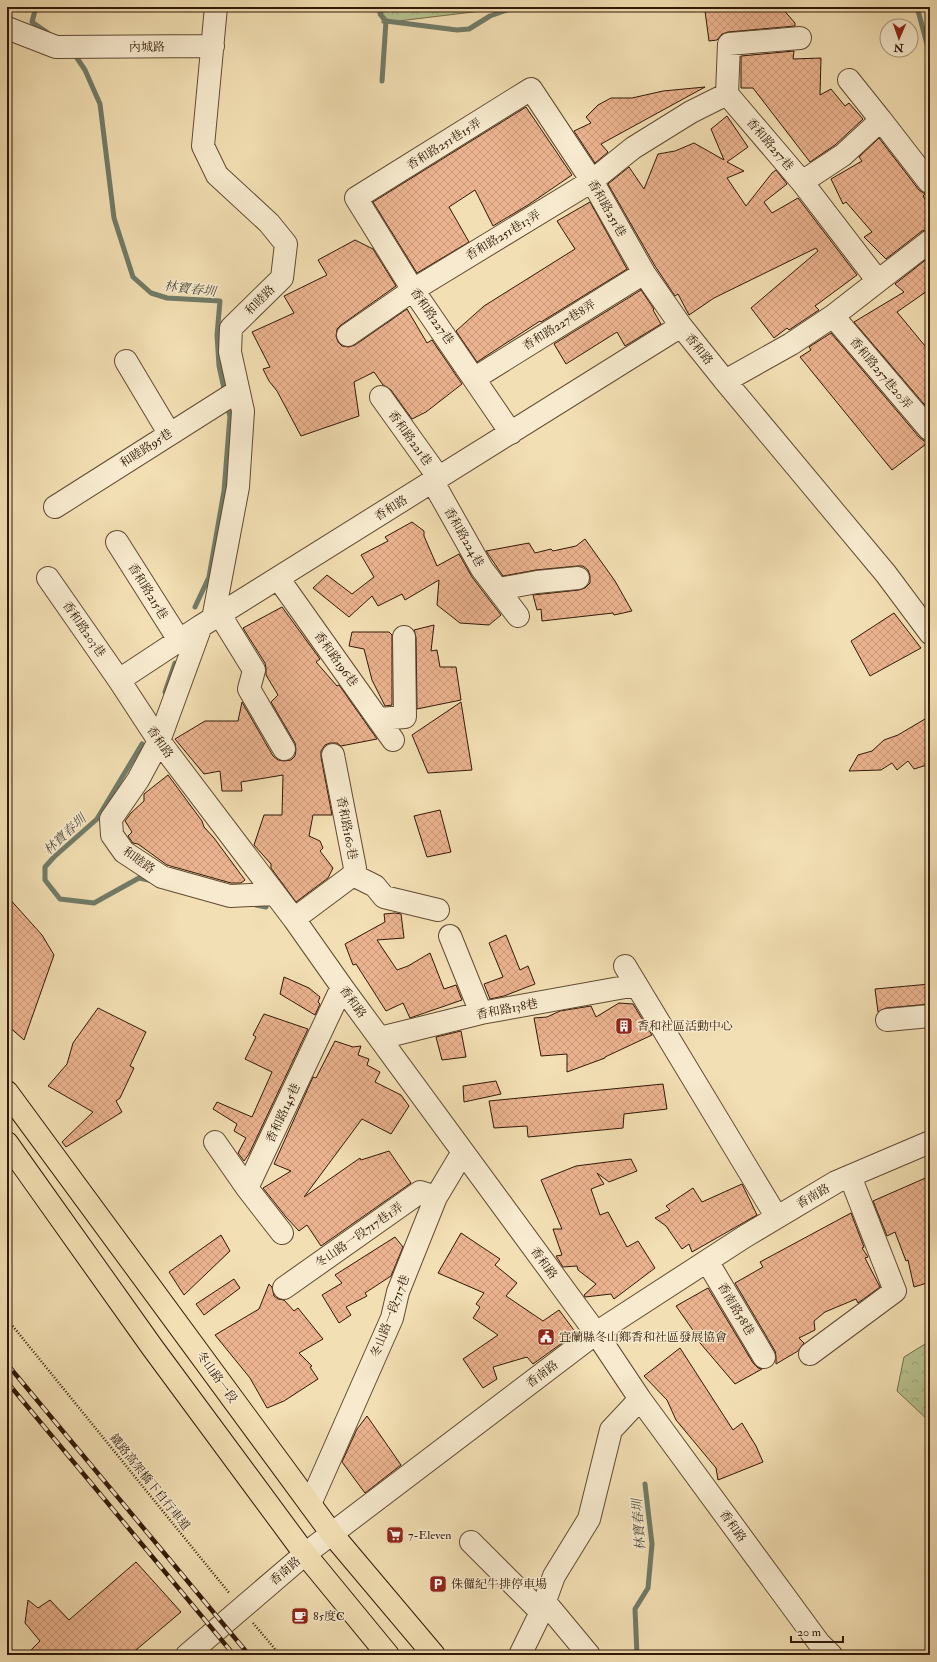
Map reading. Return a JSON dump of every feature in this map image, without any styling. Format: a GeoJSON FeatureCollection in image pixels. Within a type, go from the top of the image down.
{"type":"FeatureCollection","features":[{"type":"Feature","properties":{"kind":"main road","name":"冬山路一段"},"geometry":{"type":"LineString","coordinates":[[7,1092],[332,1534],[434,1655]]}},
{"type":"Feature","properties":{"kind":"main road"},"geometry":{"type":"LineString","coordinates":[[7,1143],[152,1347],[305,1554],[388,1655]]}},
{"type":"Feature","properties":{"kind":"street","name":"和睦路"},"geometry":{"type":"LineString","coordinates":[[216,7],[203,146],[217,175],[269,223],[286,244],[282,278],[232,328],[230,352],[231,395],[243,411],[238,487],[212,620],[138,780],[111,819],[112,835],[124,852],[162,877],[230,896],[275,894]]}},
{"type":"Feature","properties":{"kind":"street","name":"內城路"},"geometry":{"type":"LineString","coordinates":[[7,28],[56,47],[213,46]]}},
{"type":"Feature","properties":{"kind":"street"},"geometry":{"type":"LineString","coordinates":[[727,94],[729,44],[800,38]]}},
{"type":"Feature","properties":{"kind":"street"},"geometry":{"type":"LineString","coordinates":[[849,80],[930,182]]}},
{"type":"Feature","properties":{"kind":"street","name":"香和路251巷"},"geometry":{"type":"LineString","coordinates":[[531,89],[592,181],[644,273],[681,326]]}},
{"type":"Feature","properties":{"kind":"street","name":"香和路251巷15弄"},"geometry":{"type":"LineString","coordinates":[[356,198],[531,89]]}},
{"type":"Feature","properties":{"kind":"street","name":"香和路251巷13弄"},"geometry":{"type":"LineString","coordinates":[[348,335],[413,290],[592,181],[633,148],[691,112],[727,94]]}},
{"type":"Feature","properties":{"kind":"street","name":"香和路257巷"},"geometry":{"type":"LineString","coordinates":[[727,94],[802,182],[878,281]]}},
{"type":"Feature","properties":{"kind":"street"},"geometry":{"type":"LineString","coordinates":[[802,182],[843,155],[881,120]]}},
{"type":"Feature","properties":{"kind":"street","name":"香和路227巷"},"geometry":{"type":"LineString","coordinates":[[356,198],[413,290],[511,432]]}},
{"type":"Feature","properties":{"kind":"street"},"geometry":{"type":"LineString","coordinates":[[725,381],[791,344],[833,316],[930,241]]}},
{"type":"Feature","properties":{"kind":"street","name":"香和路227巷8弄"},"geometry":{"type":"LineString","coordinates":[[475,378],[644,273]]}},
{"type":"Feature","properties":{"kind":"street","name":"香和路257巷20弄"},"geometry":{"type":"LineString","coordinates":[[833,316],[929,429]]}},
{"type":"Feature","properties":{"kind":"street","name":"香和路"},"geometry":{"type":"LineString","coordinates":[[831,1655],[819,1643],[640,1399],[596,1333],[342,987],[294,919],[157,738],[119,680],[179,640],[681,326],[886,574],[930,633]]}},
{"type":"Feature","properties":{"kind":"street"},"geometry":{"type":"LineString","coordinates":[[126,361],[169,434]]}},
{"type":"Feature","properties":{"kind":"street","name":"和睦路95巷"},"geometry":{"type":"LineString","coordinates":[[55,507],[231,395]]}},
{"type":"Feature","properties":{"kind":"street","name":"香和路221巷"},"geometry":{"type":"LineString","coordinates":[[381,397],[436,480]]}},
{"type":"Feature","properties":{"kind":"street","name":"香和路224巷"},"geometry":{"type":"LineString","coordinates":[[436,480],[482,569],[499,589],[518,616]]}},
{"type":"Feature","properties":{"kind":"street","name":"香和路215巷"},"geometry":{"type":"LineString","coordinates":[[117,542],[179,640]]}},
{"type":"Feature","properties":{"kind":"street","name":"香和路203巷"},"geometry":{"type":"LineString","coordinates":[[48,578],[119,680]]}},
{"type":"Feature","properties":{"kind":"street","name":"香和路196巷"},"geometry":{"type":"LineString","coordinates":[[278,578],[394,740]]}},
{"type":"Feature","properties":{"kind":"street"},"geometry":{"type":"LineString","coordinates":[[499,589],[537,582],[578,578]]}},
{"type":"Feature","properties":{"kind":"street"},"geometry":{"type":"LineString","coordinates":[[212,620],[254,670],[249,690],[284,749]]}},
{"type":"Feature","properties":{"kind":"street"},"geometry":{"type":"LineString","coordinates":[[378,719],[405,717],[404,637]]}},
{"type":"Feature","properties":{"kind":"street","name":"香和路160巷"},"geometry":{"type":"LineString","coordinates":[[294,919],[353,875],[355,868],[333,755]]}},
{"type":"Feature","properties":{"kind":"street"},"geometry":{"type":"LineString","coordinates":[[353,875],[374,886],[384,897],[438,910]]}},
{"type":"Feature","properties":{"kind":"street"},"geometry":{"type":"LineString","coordinates":[[450,936],[481,1013]]}},
{"type":"Feature","properties":{"kind":"street"},"geometry":{"type":"LineString","coordinates":[[625,966],[776,1216]]}},
{"type":"Feature","properties":{"kind":"street","name":"香和路138巷"},"geometry":{"type":"LineString","coordinates":[[380,1038],[481,1013],[636,985]]}},
{"type":"Feature","properties":{"kind":"street","name":"香和路145巷"},"geometry":{"type":"LineString","coordinates":[[247,1188],[342,987]]}},
{"type":"Feature","properties":{"kind":"street"},"geometry":{"type":"LineString","coordinates":[[887,1020],[930,1016]]}},
{"type":"Feature","properties":{"kind":"street"},"geometry":{"type":"LineString","coordinates":[[215,1142],[247,1188],[282,1233]]}},
{"type":"Feature","properties":{"kind":"street","name":"香南路"},"geometry":{"type":"LineString","coordinates":[[187,1655],[305,1554],[596,1333],[776,1216],[836,1182],[930,1142]]}},
{"type":"Feature","properties":{"kind":"street","name":"冬山路一段717巷"},"geometry":{"type":"LineString","coordinates":[[310,1504],[392,1318],[398,1292],[436,1197],[463,1152]]}},
{"type":"Feature","properties":{"kind":"street"},"geometry":{"type":"LineString","coordinates":[[810,1354],[895,1291],[850,1176]]}},
{"type":"Feature","properties":{"kind":"street","name":"冬山路一段717巷1弄"},"geometry":{"type":"LineString","coordinates":[[284,1288],[420,1192],[436,1197]]}},
{"type":"Feature","properties":{"kind":"street","name":"香南路58巷"},"geometry":{"type":"LineString","coordinates":[[707,1261],[764,1357]]}},
{"type":"Feature","properties":{"kind":"street"},"geometry":{"type":"LineString","coordinates":[[520,1655],[543,1607],[554,1576],[589,1518],[611,1430],[640,1399]]}},
{"type":"Feature","properties":{"kind":"street"},"geometry":{"type":"LineString","coordinates":[[471,1542],[543,1607],[589,1655]]}},
{"type":"Feature","properties":{"kind":"path","name":"鐵路高架橋下自行車道"},"geometry":{"type":"LineString","coordinates":[[7,1319],[280,1655]]}},
{"type":"Feature","properties":{"kind":"green space"},"geometry":{"type":"Polygon","coordinates":[[[383,7],[514,7],[382,23],[383,7]]]}},
{"type":"Feature","properties":{"kind":"green space"},"geometry":{"type":"Polygon","coordinates":[[[930,1341],[930,1441],[929,1421],[897,1391],[904,1357],[930,1341]]]}},
{"type":"Feature","properties":{"kind":"building"},"geometry":{"type":"Polygon","coordinates":[[[746,7],[781,7],[795,23],[795,26],[728,32],[722,34],[717,40],[709,41],[705,11],[741,10],[746,7]]]}},
{"type":"Feature","properties":{"kind":"building"},"geometry":{"type":"Polygon","coordinates":[[[794,51],[793,59],[821,58],[820,95],[831,89],[845,106],[849,103],[863,119],[835,145],[810,162],[753,88],[741,88],[741,56],[794,51]]]}},
{"type":"Feature","properties":{"kind":"building"},"geometry":{"type":"Polygon","coordinates":[[[705,87],[601,144],[608,152],[595,163],[574,131],[591,123],[586,117],[598,105],[611,98],[632,98],[663,91],[705,87]]]}},
{"type":"Feature","properties":{"kind":"building"},"geometry":{"type":"Polygon","coordinates":[[[526,107],[572,175],[528,205],[493,226],[475,190],[449,207],[469,242],[417,273],[373,202],[526,107]]]}},
{"type":"Feature","properties":{"kind":"building"},"geometry":{"type":"Polygon","coordinates":[[[727,116],[748,147],[727,162],[744,171],[727,178],[746,206],[776,170],[787,184],[764,202],[772,213],[798,198],[857,275],[815,306],[819,310],[789,330],[787,328],[774,338],[751,308],[818,251],[816,248],[714,298],[689,315],[678,294],[675,296],[655,266],[608,184],[629,167],[644,189],[658,154],[675,151],[694,143],[724,160],[711,129],[727,116]]]}},
{"type":"Feature","properties":{"kind":"building"},"geometry":{"type":"Polygon","coordinates":[[[879,138],[919,190],[925,194],[923,196],[930,207],[930,229],[922,231],[886,259],[864,237],[872,232],[846,202],[843,204],[831,179],[862,161],[859,157],[879,138]]]}},
{"type":"Feature","properties":{"kind":"building"},"geometry":{"type":"Polygon","coordinates":[[[590,202],[627,269],[541,322],[540,321],[477,362],[456,331],[484,306],[575,249],[557,221],[590,202]]]}},
{"type":"Feature","properties":{"kind":"building"},"geometry":{"type":"Polygon","coordinates":[[[355,240],[373,249],[396,286],[341,325],[337,329],[336,336],[338,342],[342,346],[349,347],[355,345],[407,309],[427,343],[432,340],[462,384],[426,412],[412,419],[391,390],[383,385],[374,372],[354,382],[359,416],[301,436],[277,391],[269,381],[263,369],[270,367],[252,332],[294,313],[284,296],[327,275],[318,260],[355,240]]]}},
{"type":"Feature","properties":{"kind":"building"},"geometry":{"type":"Polygon","coordinates":[[[928,258],[930,262],[930,289],[897,312],[930,352],[930,411],[854,322],[904,292],[895,284],[928,258]]]}},
{"type":"Feature","properties":{"kind":"building"},"geometry":{"type":"Polygon","coordinates":[[[641,290],[654,309],[653,310],[661,324],[625,346],[617,332],[566,364],[554,344],[641,290]]]}},
{"type":"Feature","properties":{"kind":"building"},"geometry":{"type":"Polygon","coordinates":[[[831,333],[919,437],[924,441],[930,441],[892,470],[800,357],[811,350],[809,347],[831,333]]]}},
{"type":"Feature","properties":{"kind":"building"},"geometry":{"type":"Polygon","coordinates":[[[412,522],[424,531],[424,536],[437,566],[459,554],[472,577],[501,615],[489,625],[460,623],[437,605],[439,580],[405,600],[402,594],[378,606],[372,596],[349,617],[313,588],[327,575],[352,594],[374,577],[361,555],[388,541],[385,537],[412,522]]]}},
{"type":"Feature","properties":{"kind":"building"},"geometry":{"type":"Polygon","coordinates":[[[585,539],[615,581],[632,611],[614,615],[613,613],[542,621],[541,609],[537,610],[533,595],[585,588],[590,583],[588,570],[583,566],[577,566],[536,570],[503,576],[486,551],[529,543],[535,553],[551,549],[553,551],[576,546],[585,539]]]}},
{"type":"Feature","properties":{"kind":"building"},"geometry":{"type":"Polygon","coordinates":[[[282,607],[320,659],[316,662],[337,686],[339,685],[377,739],[341,746],[337,743],[330,743],[325,745],[321,751],[332,815],[313,815],[309,836],[320,841],[323,848],[320,851],[333,868],[328,878],[296,902],[271,868],[271,864],[254,845],[264,815],[282,815],[283,775],[241,782],[242,791],[222,791],[220,771],[204,774],[175,739],[205,721],[238,721],[242,702],[273,756],[278,760],[284,761],[291,760],[295,756],[295,743],[271,702],[278,695],[266,675],[265,663],[243,628],[282,607]]]}},
{"type":"Feature","properties":{"kind":"building"},"geometry":{"type":"Polygon","coordinates":[[[894,613],[921,648],[870,676],[851,641],[894,613]]]}},
{"type":"Feature","properties":{"kind":"building"},"geometry":{"type":"Polygon","coordinates":[[[434,625],[431,651],[437,650],[440,667],[456,667],[461,700],[417,709],[416,637],[414,630],[434,625]]]}},
{"type":"Feature","properties":{"kind":"building"},"geometry":{"type":"Polygon","coordinates":[[[352,632],[389,632],[392,635],[392,705],[385,706],[372,680],[364,649],[349,646],[352,632]]]}},
{"type":"Feature","properties":{"kind":"building"},"geometry":{"type":"Polygon","coordinates":[[[461,702],[472,770],[428,773],[412,735],[461,702]]]}},
{"type":"Feature","properties":{"kind":"building"},"geometry":{"type":"Polygon","coordinates":[[[930,716],[930,764],[914,769],[908,761],[897,770],[892,763],[881,770],[849,771],[858,755],[872,751],[884,740],[898,735],[930,716]]]}},
{"type":"Feature","properties":{"kind":"building"},"geometry":{"type":"Polygon","coordinates":[[[168,775],[202,821],[204,827],[245,880],[241,883],[231,883],[167,865],[138,844],[133,843],[128,836],[132,832],[125,821],[144,801],[144,794],[168,775]]]}},
{"type":"Feature","properties":{"kind":"building"},"geometry":{"type":"Polygon","coordinates":[[[440,810],[451,852],[427,857],[414,816],[440,810]]]}},
{"type":"Feature","properties":{"kind":"building"},"geometry":{"type":"Polygon","coordinates":[[[7,896],[42,935],[54,955],[24,1040],[7,1025],[7,896]]]}},
{"type":"Feature","properties":{"kind":"building"},"geometry":{"type":"Polygon","coordinates":[[[384,914],[401,914],[404,938],[377,940],[397,970],[408,966],[430,953],[444,989],[456,985],[462,1000],[410,1018],[403,1003],[386,1011],[356,964],[353,965],[345,944],[385,922],[384,914]]]}},
{"type":"Feature","properties":{"kind":"building"},"geometry":{"type":"Polygon","coordinates":[[[506,935],[520,970],[528,966],[535,984],[504,996],[490,999],[484,984],[503,977],[489,943],[506,935]]]}},
{"type":"Feature","properties":{"kind":"building"},"geometry":{"type":"Polygon","coordinates":[[[284,977],[309,988],[320,997],[318,1002],[320,1004],[315,1015],[280,994],[284,977]]]}},
{"type":"Feature","properties":{"kind":"building"},"geometry":{"type":"Polygon","coordinates":[[[930,984],[930,1004],[886,1008],[878,1012],[875,989],[930,984]]]}},
{"type":"Feature","properties":{"kind":"building"},"geometry":{"type":"Polygon","coordinates":[[[619,1003],[633,1004],[652,1035],[605,1058],[567,1072],[567,1054],[541,1056],[534,1018],[547,1017],[560,1011],[591,1006],[596,1017],[619,1003]]]}},
{"type":"Feature","properties":{"kind":"building"},"geometry":{"type":"Polygon","coordinates":[[[98,1008],[146,1032],[130,1066],[134,1068],[120,1098],[116,1101],[122,1112],[66,1147],[62,1142],[93,1112],[48,1086],[67,1064],[73,1043],[98,1008]]]}},
{"type":"Feature","properties":{"kind":"building"},"geometry":{"type":"Polygon","coordinates":[[[264,1014],[308,1029],[249,1154],[244,1161],[238,1153],[246,1138],[234,1131],[237,1124],[213,1109],[217,1102],[252,1117],[272,1072],[245,1059],[256,1037],[253,1035],[264,1014]]]}},
{"type":"Feature","properties":{"kind":"building"},"geometry":{"type":"Polygon","coordinates":[[[461,1031],[466,1057],[442,1060],[436,1037],[461,1031]]]}},
{"type":"Feature","properties":{"kind":"building"},"geometry":{"type":"Polygon","coordinates":[[[335,1041],[353,1047],[361,1046],[358,1055],[369,1059],[367,1065],[380,1072],[375,1082],[401,1095],[409,1106],[391,1134],[362,1119],[304,1197],[360,1158],[361,1160],[389,1151],[411,1183],[321,1246],[307,1225],[299,1231],[263,1188],[291,1171],[274,1164],[313,1077],[316,1078],[335,1041]]]}},
{"type":"Feature","properties":{"kind":"building"},"geometry":{"type":"Polygon","coordinates":[[[496,1081],[501,1094],[464,1102],[463,1086],[496,1081]]]}},
{"type":"Feature","properties":{"kind":"building"},"geometry":{"type":"Polygon","coordinates":[[[663,1084],[667,1109],[624,1114],[623,1128],[528,1137],[527,1126],[494,1128],[489,1101],[663,1084]]]}},
{"type":"Feature","properties":{"kind":"building"},"geometry":{"type":"Polygon","coordinates":[[[631,1159],[637,1171],[609,1182],[597,1173],[604,1184],[591,1189],[600,1215],[608,1212],[627,1247],[638,1241],[655,1268],[614,1299],[611,1294],[585,1297],[584,1295],[596,1284],[578,1270],[577,1266],[563,1267],[556,1256],[562,1255],[553,1229],[562,1229],[541,1180],[576,1166],[631,1159]]]}},
{"type":"Feature","properties":{"kind":"building"},"geometry":{"type":"Polygon","coordinates":[[[930,1176],[930,1282],[914,1287],[908,1260],[906,1261],[895,1232],[887,1236],[873,1201],[930,1176]]]}},
{"type":"Feature","properties":{"kind":"building"},"geometry":{"type":"Polygon","coordinates":[[[742,1184],[757,1215],[692,1252],[689,1244],[682,1249],[666,1226],[655,1218],[670,1210],[666,1206],[693,1188],[702,1202],[742,1184]]]}},
{"type":"Feature","properties":{"kind":"building"},"geometry":{"type":"Polygon","coordinates":[[[851,1213],[864,1247],[862,1248],[868,1257],[865,1258],[880,1287],[858,1303],[856,1299],[825,1312],[814,1321],[815,1330],[799,1338],[804,1343],[798,1351],[776,1364],[775,1351],[735,1283],[763,1267],[760,1262],[851,1213]]]}},
{"type":"Feature","properties":{"kind":"building"},"geometry":{"type":"Polygon","coordinates":[[[461,1233],[500,1259],[495,1265],[517,1283],[506,1296],[543,1321],[559,1310],[576,1333],[533,1364],[527,1357],[493,1367],[497,1379],[483,1388],[463,1359],[498,1335],[473,1318],[480,1307],[476,1304],[484,1293],[438,1273],[461,1233]]]}},
{"type":"Feature","properties":{"kind":"building"},"geometry":{"type":"Polygon","coordinates":[[[221,1235],[230,1251],[184,1295],[169,1272],[221,1235]]]}},
{"type":"Feature","properties":{"kind":"building"},"geometry":{"type":"Polygon","coordinates":[[[395,1237],[403,1247],[391,1276],[365,1293],[367,1296],[346,1307],[351,1315],[339,1323],[322,1295],[342,1283],[335,1275],[395,1237]]]}},
{"type":"Feature","properties":{"kind":"building"},"geometry":{"type":"Polygon","coordinates":[[[234,1279],[240,1288],[204,1315],[196,1304],[234,1279]]]}},
{"type":"Feature","properties":{"kind":"building"},"geometry":{"type":"Polygon","coordinates":[[[269,1284],[272,1287],[274,1296],[278,1299],[284,1300],[294,1311],[298,1308],[323,1339],[299,1353],[312,1366],[310,1367],[318,1379],[284,1401],[267,1408],[250,1378],[215,1335],[259,1309],[269,1284]]]}},
{"type":"Feature","properties":{"kind":"building"},"geometry":{"type":"Polygon","coordinates":[[[708,1288],[753,1363],[758,1368],[762,1369],[735,1384],[695,1337],[697,1336],[676,1306],[708,1288]]]}},
{"type":"Feature","properties":{"kind":"building"},"geometry":{"type":"Polygon","coordinates":[[[680,1348],[733,1430],[742,1423],[756,1446],[763,1462],[718,1480],[716,1468],[676,1420],[667,1400],[644,1376],[680,1348]]]}},
{"type":"Feature","properties":{"kind":"building"},"geometry":{"type":"Polygon","coordinates":[[[367,1416],[401,1465],[365,1493],[342,1462],[357,1429],[367,1416]]]}},
{"type":"Feature","properties":{"kind":"building"},"geometry":{"type":"Polygon","coordinates":[[[136,1562],[181,1612],[130,1655],[26,1655],[40,1641],[25,1623],[28,1600],[38,1608],[50,1600],[69,1620],[136,1562]]]}},
{"type":"Feature","properties":{"kind":"waterway","name":"林寶春圳"},"geometry":{"type":"LineString","coordinates":[[36,7],[32,22],[48,33]]}},
{"type":"Feature","properties":{"kind":"waterway"},"geometry":{"type":"LineString","coordinates":[[381,7],[380,14],[386,21]]}},
{"type":"Feature","properties":{"kind":"waterway"},"geometry":{"type":"LineString","coordinates":[[386,21],[457,30],[469,29],[490,16],[507,10],[524,7]]}},
{"type":"Feature","properties":{"kind":"waterway"},"geometry":{"type":"LineString","coordinates":[[917,7],[930,55]]}},
{"type":"Feature","properties":{"kind":"waterway"},"geometry":{"type":"LineString","coordinates":[[382,81],[386,21]]}},
{"type":"Feature","properties":{"kind":"waterway","name":"林寶春圳"},"geometry":{"type":"LineString","coordinates":[[75,55],[85,70],[100,104],[114,218],[133,277],[151,293],[167,298],[220,301],[217,335],[219,366],[225,393]]}},
{"type":"Feature","properties":{"kind":"waterway","name":"林寶春圳"},"geometry":{"type":"LineString","coordinates":[[195,607],[209,577],[224,491],[230,416],[227,405]]}},
{"type":"Feature","properties":{"kind":"waterway","name":"林寶春圳"},"geometry":{"type":"LineString","coordinates":[[165,692],[175,663]]}},
{"type":"Feature","properties":{"kind":"waterway","name":"林寶春圳"},"geometry":{"type":"LineString","coordinates":[[142,744],[97,819],[54,857],[45,867],[45,880],[60,899],[94,903],[139,878],[153,881]]}},
{"type":"Feature","properties":{"kind":"waterway","name":"林寶春圳"},"geometry":{"type":"LineString","coordinates":[[256,905],[266,907]]}},
{"type":"Feature","properties":{"kind":"waterway","name":"林寶春圳"},"geometry":{"type":"LineString","coordinates":[[637,1655],[635,1609],[648,1588],[652,1544],[645,1484]]}},
{"type":"Feature","properties":{"kind":"railway"},"geometry":{"type":"LineString","coordinates":[[7,1364],[249,1655]]}},
{"type":"Feature","properties":{"kind":"railway"},"geometry":{"type":"LineString","coordinates":[[7,1382],[234,1655]]}},
{"type":"Feature","properties":{"kind":"place","name":"香和社區活動中心"},"geometry":{"type":"Point","coordinates":[624,1026]}},
{"type":"Feature","properties":{"kind":"place","name":"宜蘭縣冬山鄉香和社區發展協會"},"geometry":{"type":"Point","coordinates":[546,1337]}},
{"type":"Feature","properties":{"kind":"place","name":"7-Eleven"},"geometry":{"type":"Point","coordinates":[395,1535]}},
{"type":"Feature","properties":{"kind":"place","name":"侏儸紀牛排停車場"},"geometry":{"type":"Point","coordinates":[438,1584]}},
{"type":"Feature","properties":{"kind":"place","name":"85度C"},"geometry":{"type":"Point","coordinates":[300,1616]}}]}
